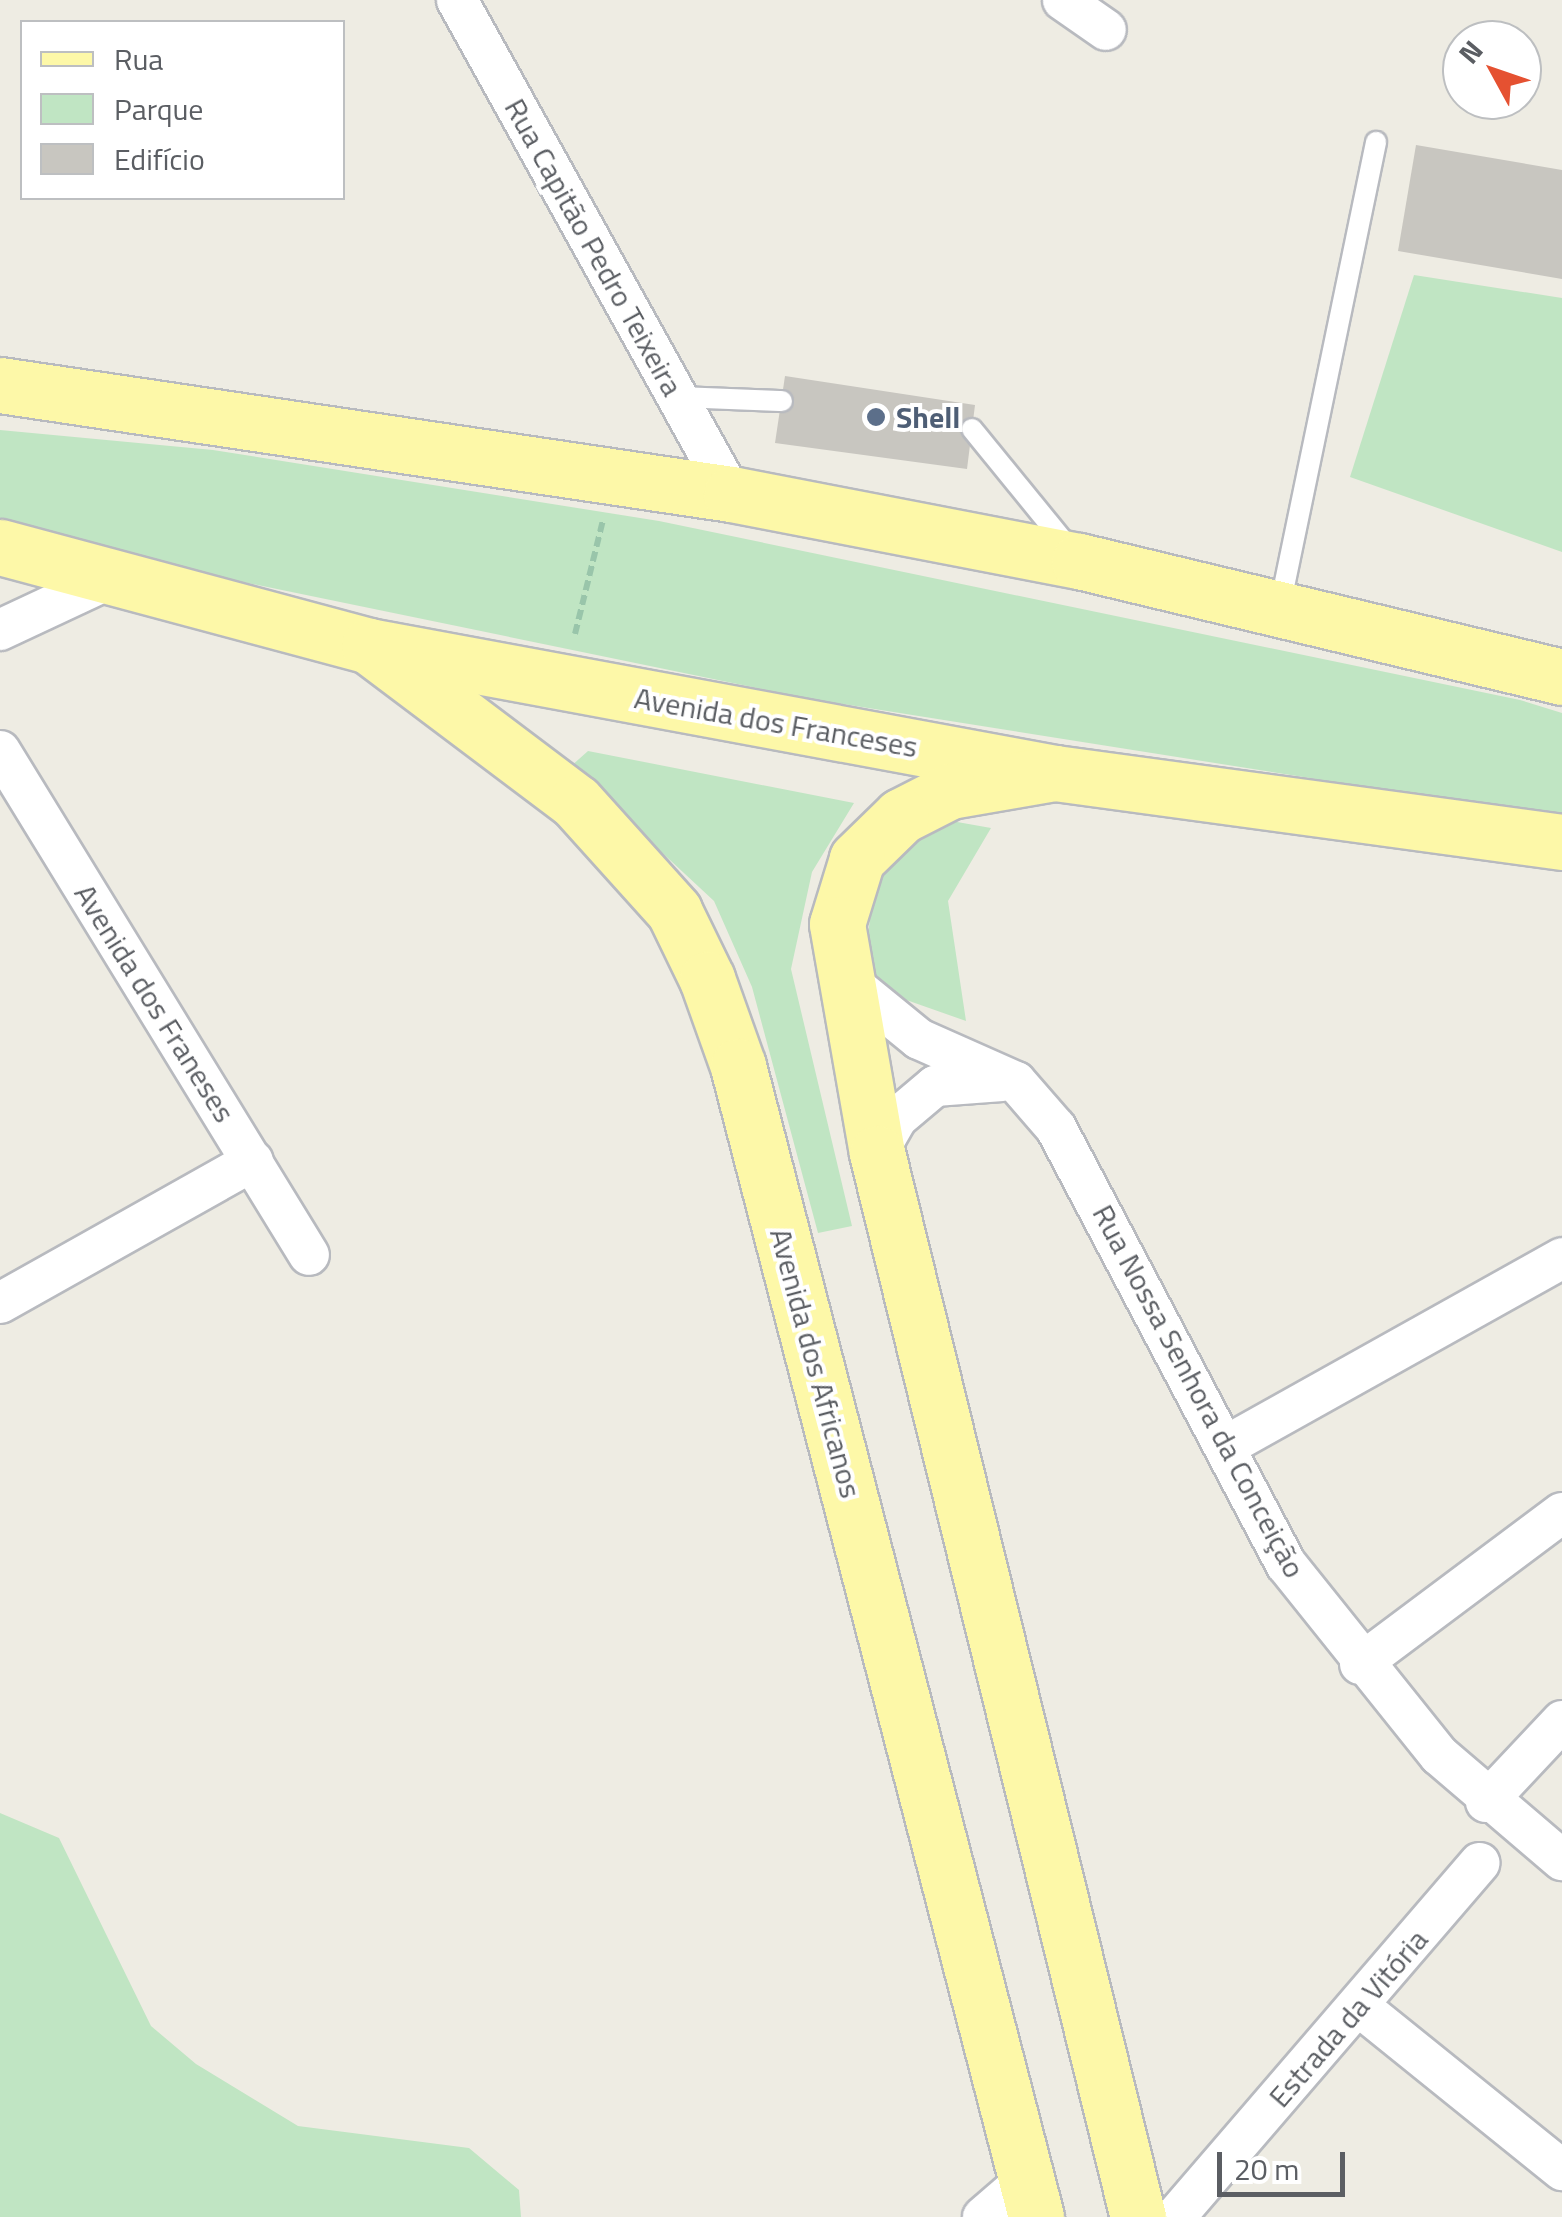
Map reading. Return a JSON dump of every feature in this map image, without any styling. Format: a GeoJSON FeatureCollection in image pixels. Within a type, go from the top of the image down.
{"type":"FeatureCollection","features":[{"type":"Feature","properties":{"kind":"main road"},"geometry":{"type":"LineString","coordinates":[[0,386],[731,494],[1080,561],[1562,677]]}},
{"type":"Feature","properties":{"kind":"main road","name":"Avenida dos Franceses"},"geometry":{"type":"LineString","coordinates":[[0,548],[369,646],[1055,773],[1562,842]]}},
{"type":"Feature","properties":{"kind":"main road","name":"Avenida dos Africanos"},"geometry":{"type":"LineString","coordinates":[[369,646],[576,802],[674,910],[708,979],[738,1066],[1032,2198]]}},
{"type":"Feature","properties":{"kind":"main road"},"geometry":{"type":"LineString","coordinates":[[1055,773],[950,791],[885,828],[856,859],[840,901],[843,976],[878,1153],[1138,2217]]}},
{"type":"Feature","properties":{"kind":"street","name":"Rua Capitão Pedro Teixeira"},"geometry":{"type":"LineString","coordinates":[[457,0],[731,494]]}},
{"type":"Feature","properties":{"kind":"street"},"geometry":{"type":"LineString","coordinates":[[1063,0],[1106,30]]}},
{"type":"Feature","properties":{"kind":"street"},"geometry":{"type":"LineString","coordinates":[[0,630],[111,578]]}},
{"type":"Feature","properties":{"kind":"street","name":"Avenida dos Franeses"},"geometry":{"type":"LineString","coordinates":[[0,751],[309,1255]]}},
{"type":"Feature","properties":{"kind":"street","name":"Rua Nossa Senhora da Conceição"},"geometry":{"type":"LineString","coordinates":[[843,976],[919,1039],[1016,1082],[1071,1148],[1286,1564],[1360,1664],[1486,1802],[1562,1860]]}},
{"type":"Feature","properties":{"kind":"street"},"geometry":{"type":"LineString","coordinates":[[878,1153],[897,1118],[935,1086],[1016,1082]]}},
{"type":"Feature","properties":{"kind":"street"},"geometry":{"type":"LineString","coordinates":[[0,1302],[253,1161]]}},
{"type":"Feature","properties":{"kind":"street"},"geometry":{"type":"LineString","coordinates":[[1226,1446],[1562,1258]]}},
{"type":"Feature","properties":{"kind":"street"},"geometry":{"type":"LineString","coordinates":[[1360,1664],[1562,1513]]}},
{"type":"Feature","properties":{"kind":"street"},"geometry":{"type":"LineString","coordinates":[[1486,1802],[1562,1721]]}},
{"type":"Feature","properties":{"kind":"street","name":"Estrada da Vitória"},"geometry":{"type":"LineString","coordinates":[[1175,2217],[1360,2007],[1480,1863]]}},
{"type":"Feature","properties":{"kind":"street"},"geometry":{"type":"LineString","coordinates":[[1360,2007],[1562,2170]]}},
{"type":"Feature","properties":{"kind":"street"},"geometry":{"type":"LineString","coordinates":[[983,2217],[1032,2198]]}},
{"type":"Feature","properties":{"kind":"lane"},"geometry":{"type":"LineString","coordinates":[[1280,608],[1376,142]]}},
{"type":"Feature","properties":{"kind":"lane"},"geometry":{"type":"LineString","coordinates":[[677,397],[782,401]]}},
{"type":"Feature","properties":{"kind":"lane"},"geometry":{"type":"LineString","coordinates":[[972,429],[1080,561]]}},
{"type":"Feature","properties":{"kind":"path"},"geometry":{"type":"LineString","coordinates":[[563,682],[614,475]]}},
{"type":"Feature","properties":{"kind":"green space"},"geometry":{"type":"Polygon","coordinates":[[[1414,275],[1562,298],[1562,552],[1350,477],[1414,275]]]}},
{"type":"Feature","properties":{"kind":"green space"},"geometry":{"type":"Polygon","coordinates":[[[0,430],[213,450],[659,521],[1520,700],[1562,713],[1562,818],[805,698],[59,544],[0,525],[0,430]]]}},
{"type":"Feature","properties":{"kind":"green space"},"geometry":{"type":"Polygon","coordinates":[[[588,751],[854,803],[812,872],[791,969],[852,1226],[818,1233],[752,987],[714,901],[570,767],[588,751]]]}},
{"type":"Feature","properties":{"kind":"green space"},"geometry":{"type":"Polygon","coordinates":[[[946,820],[991,828],[948,901],[966,1021],[895,996],[873,977],[866,948],[875,884],[908,841],[946,820]]]}},
{"type":"Feature","properties":{"kind":"green space"},"geometry":{"type":"Polygon","coordinates":[[[0,1813],[59,1838],[151,2026],[196,2064],[298,2126],[469,2148],[519,2190],[521,2217],[0,2217],[0,1813]]]}},
{"type":"Feature","properties":{"kind":"building"},"geometry":{"type":"Polygon","coordinates":[[[1416,145],[1562,170],[1562,279],[1398,251],[1416,145]]]}},
{"type":"Feature","properties":{"kind":"building","name":"Shell"},"geometry":{"type":"Polygon","coordinates":[[[785,376],[975,405],[967,469],[775,443],[785,376]]]}},
{"type":"Feature","properties":{"kind":"place","name":"Shell"},"geometry":{"type":"Point","coordinates":[876,417]}}]}
